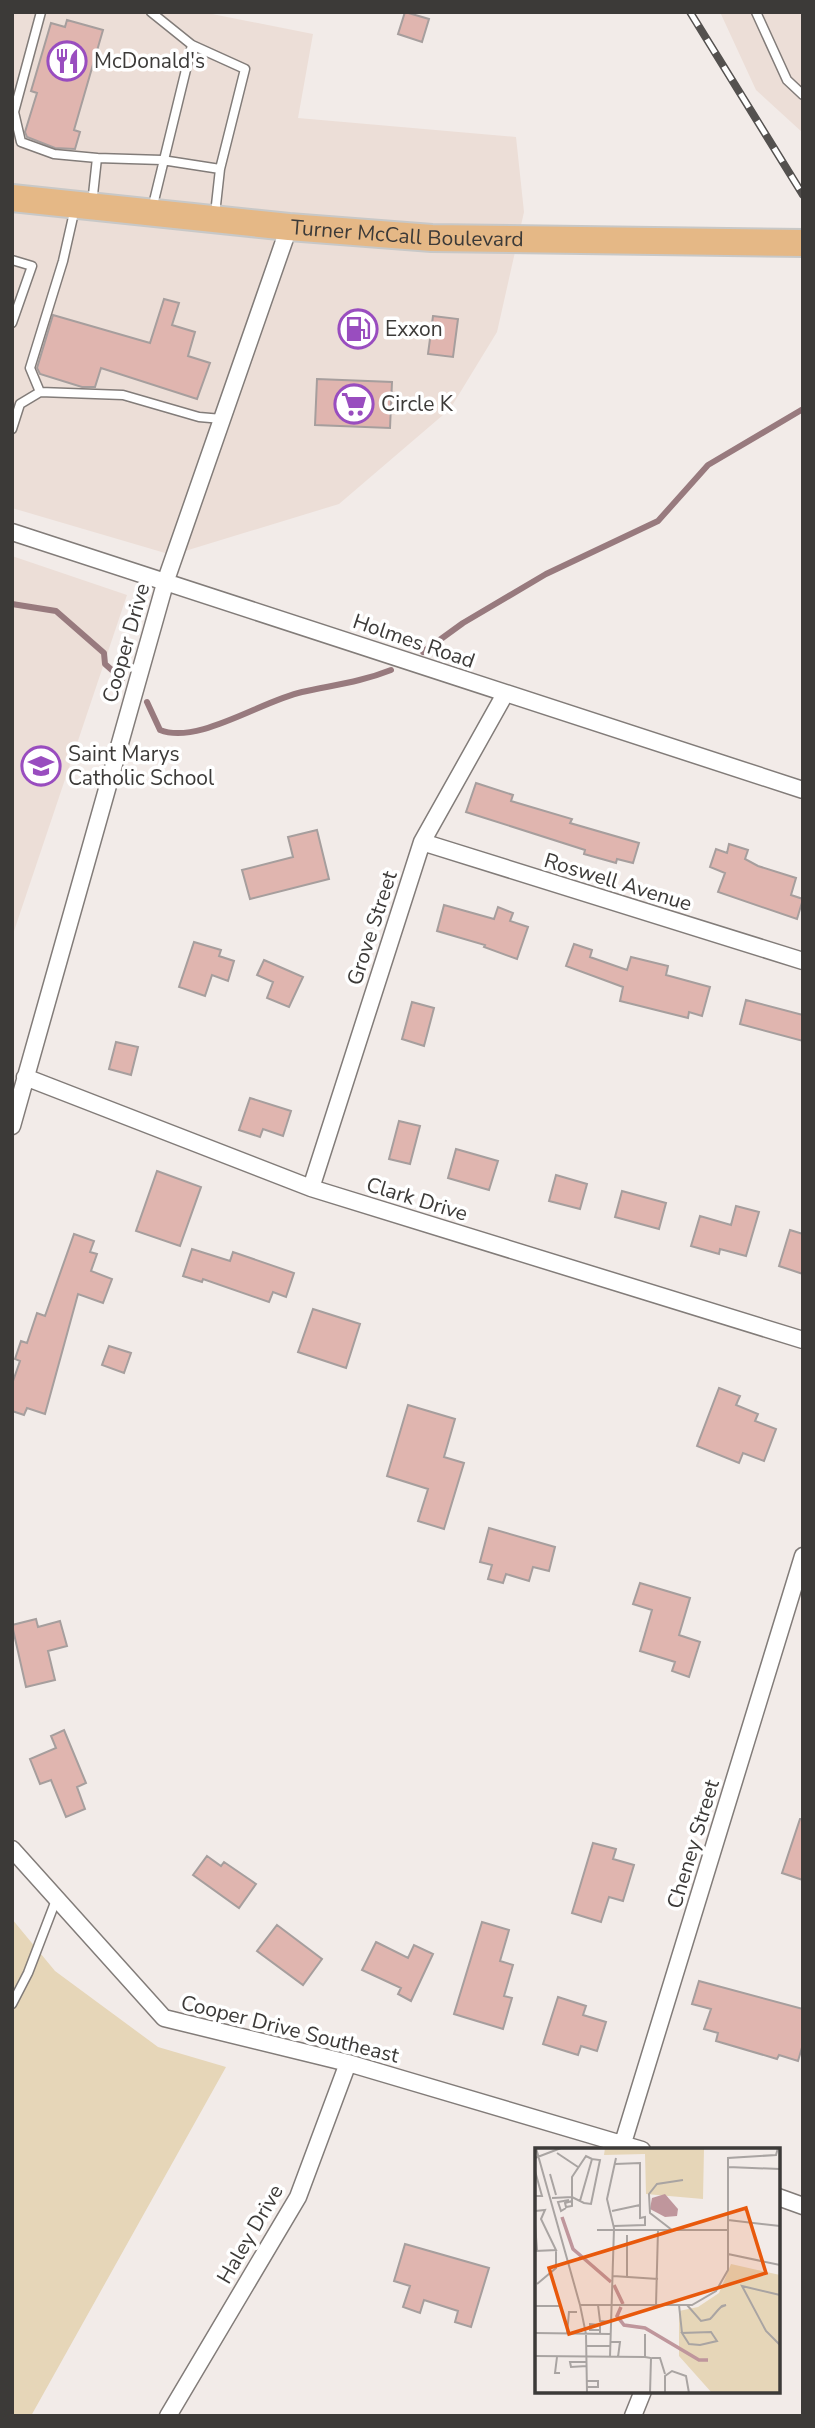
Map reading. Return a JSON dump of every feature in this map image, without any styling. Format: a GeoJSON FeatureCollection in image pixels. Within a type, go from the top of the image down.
{"type":"FeatureCollection","features":[{"type":"Feature","properties":{"kind":"main road","name":"Turner McCall Boulevard"},"geometry":{"type":"LineString","coordinates":[[12,198],[289,227],[432,238],[803,243]]}},
{"type":"Feature","properties":{"kind":"street","name":"Cooper Drive"},"geometry":{"type":"LineString","coordinates":[[25,1077],[166,580],[289,227]]}},
{"type":"Feature","properties":{"kind":"street","name":"Holmes Road"},"geometry":{"type":"LineString","coordinates":[[12,532],[166,580],[505,694],[803,790]]}},
{"type":"Feature","properties":{"kind":"street","name":"Grove Street"},"geometry":{"type":"LineString","coordinates":[[312,1188],[422,842],[505,694]]}},
{"type":"Feature","properties":{"kind":"street","name":"Roswell Avenue"},"geometry":{"type":"LineString","coordinates":[[422,842],[803,961]]}},
{"type":"Feature","properties":{"kind":"street"},"geometry":{"type":"LineString","coordinates":[[12,1126],[25,1077]]}},
{"type":"Feature","properties":{"kind":"street","name":"Clark Drive"},"geometry":{"type":"LineString","coordinates":[[25,1077],[312,1188],[803,1340]]}},
{"type":"Feature","properties":{"kind":"street","name":"Cheney Street"},"geometry":{"type":"LineString","coordinates":[[623,2143],[803,1556]]}},
{"type":"Feature","properties":{"kind":"street","name":"Cooper Drive Southeast"},"geometry":{"type":"LineString","coordinates":[[12,1849],[164,2018],[348,2063],[623,2143]]}},
{"type":"Feature","properties":{"kind":"street","name":"Haley Drive"},"geometry":{"type":"LineString","coordinates":[[168,2416],[298,2197],[348,2063]]}},
{"type":"Feature","properties":{"kind":"street"},"geometry":{"type":"LineString","coordinates":[[623,2143],[637,2148]]}},
{"type":"Feature","properties":{"kind":"street"},"geometry":{"type":"LineString","coordinates":[[780,2198],[803,2206]]}},
{"type":"Feature","properties":{"kind":"street"},"geometry":{"type":"LineString","coordinates":[[633,2416],[642,2393]]}},
{"type":"Feature","properties":{"kind":"lane"},"geometry":{"type":"LineString","coordinates":[[41,12],[14,112],[21,142],[54,154],[162,160],[220,169]]}},
{"type":"Feature","properties":{"kind":"lane"},"geometry":{"type":"LineString","coordinates":[[151,12],[192,45],[245,69],[220,169],[215,219]]}},
{"type":"Feature","properties":{"kind":"lane"},"geometry":{"type":"LineString","coordinates":[[756,12],[787,80],[803,95]]}},
{"type":"Feature","properties":{"kind":"lane"},"geometry":{"type":"LineString","coordinates":[[151,213],[192,45]]}},
{"type":"Feature","properties":{"kind":"lane"},"geometry":{"type":"LineString","coordinates":[[40,392],[30,368],[97,158]]}},
{"type":"Feature","properties":{"kind":"lane"},"geometry":{"type":"LineString","coordinates":[[12,260],[32,266],[12,323]]}},
{"type":"Feature","properties":{"kind":"lane"},"geometry":{"type":"LineString","coordinates":[[12,429],[20,404],[40,392],[123,396],[199,416],[222,419]]}},
{"type":"Feature","properties":{"kind":"lane"},"geometry":{"type":"LineString","coordinates":[[12,2004],[28,1973],[56,1900]]}},
{"type":"Feature","properties":{"kind":"shaded area"},"geometry":{"type":"Polygon","coordinates":[[[12,12],[202,12],[313,34],[298,118],[516,137],[524,212],[497,332],[450,409],[339,504],[172,555],[12,508],[12,12]]]}},
{"type":"Feature","properties":{"kind":"shaded area"},"geometry":{"type":"Polygon","coordinates":[[[720,12],[803,12],[803,133],[756,90],[720,12]]]}},
{"type":"Feature","properties":{"kind":"shaded area","name":"Saint Marys Catholic School"},"geometry":{"type":"Polygon","coordinates":[[[12,556],[127,595],[12,937],[12,556]]]}},
{"type":"Feature","properties":{"kind":"shaded area"},"geometry":{"type":"Polygon","coordinates":[[[12,1919],[55,1971],[158,2047],[226,2067],[31,2416],[12,2416],[12,1919]]]}},
{"type":"Feature","properties":{"kind":"building"},"geometry":{"type":"Polygon","coordinates":[[[405,12],[429,19],[422,42],[398,34],[405,12]]]}},
{"type":"Feature","properties":{"kind":"building","name":"McDonald's"},"geometry":{"type":"Polygon","coordinates":[[[67,20],[103,30],[74,130],[80,132],[75,149],[55,148],[27,137],[25,132],[37,93],[31,91],[51,23],[65,27],[67,20]]]}},
{"type":"Feature","properties":{"kind":"building"},"geometry":{"type":"Polygon","coordinates":[[[164,299],[179,303],[172,325],[195,332],[188,356],[210,363],[197,399],[101,368],[95,387],[82,387],[40,374],[37,368],[53,315],[150,343],[164,299]]]}},
{"type":"Feature","properties":{"kind":"building"},"geometry":{"type":"Polygon","coordinates":[[[433,316],[458,319],[453,357],[428,354],[433,316]]]}},
{"type":"Feature","properties":{"kind":"building","name":"Circle K"},"geometry":{"type":"Polygon","coordinates":[[[317,379],[392,382],[390,428],[315,425],[317,379]]]}},
{"type":"Feature","properties":{"kind":"building"},"geometry":{"type":"Polygon","coordinates":[[[476,783],[513,795],[511,801],[572,819],[570,823],[639,843],[633,863],[617,859],[616,863],[584,854],[585,850],[466,812],[476,783]]]}},
{"type":"Feature","properties":{"kind":"building"},"geometry":{"type":"Polygon","coordinates":[[[317,830],[329,879],[250,899],[242,870],[293,857],[288,837],[317,830]]]}},
{"type":"Feature","properties":{"kind":"building"},"geometry":{"type":"Polygon","coordinates":[[[729,844],[748,850],[745,859],[758,866],[796,878],[791,895],[803,899],[797,919],[718,892],[725,873],[710,867],[716,849],[727,853],[729,844]]]}},
{"type":"Feature","properties":{"kind":"building"},"geometry":{"type":"Polygon","coordinates":[[[444,905],[494,919],[498,907],[513,913],[510,921],[528,927],[517,959],[484,947],[485,945],[437,931],[444,905]]]}},
{"type":"Feature","properties":{"kind":"building"},"geometry":{"type":"Polygon","coordinates":[[[194,942],[221,950],[219,956],[234,961],[228,981],[212,975],[205,996],[179,987],[194,942]]]}},
{"type":"Feature","properties":{"kind":"building"},"geometry":{"type":"Polygon","coordinates":[[[574,944],[592,950],[590,957],[627,970],[631,957],[668,966],[666,975],[710,987],[702,1016],[689,1012],[688,1018],[620,1001],[623,987],[566,966],[574,944]]]}},
{"type":"Feature","properties":{"kind":"building"},"geometry":{"type":"Polygon","coordinates":[[[264,960],[303,977],[289,1007],[267,998],[273,982],[257,975],[264,960]]]}},
{"type":"Feature","properties":{"kind":"building"},"geometry":{"type":"Polygon","coordinates":[[[746,1000],[803,1015],[803,1041],[740,1024],[746,1000]]]}},
{"type":"Feature","properties":{"kind":"building"},"geometry":{"type":"Polygon","coordinates":[[[412,1002],[434,1008],[424,1046],[402,1039],[412,1002]]]}},
{"type":"Feature","properties":{"kind":"building"},"geometry":{"type":"Polygon","coordinates":[[[116,1042],[138,1047],[131,1075],[109,1069],[116,1042]]]}},
{"type":"Feature","properties":{"kind":"building"},"geometry":{"type":"Polygon","coordinates":[[[250,1098],[291,1111],[283,1136],[263,1129],[260,1137],[239,1130],[250,1098]]]}},
{"type":"Feature","properties":{"kind":"building"},"geometry":{"type":"Polygon","coordinates":[[[399,1121],[420,1126],[410,1164],[389,1159],[399,1121]]]}},
{"type":"Feature","properties":{"kind":"building"},"geometry":{"type":"Polygon","coordinates":[[[456,1149],[498,1161],[489,1190],[448,1178],[456,1149]]]}},
{"type":"Feature","properties":{"kind":"building"},"geometry":{"type":"Polygon","coordinates":[[[157,1171],[201,1187],[180,1246],[136,1231],[157,1171]]]}},
{"type":"Feature","properties":{"kind":"building"},"geometry":{"type":"Polygon","coordinates":[[[556,1175],[587,1184],[580,1209],[549,1201],[556,1175]]]}},
{"type":"Feature","properties":{"kind":"building"},"geometry":{"type":"Polygon","coordinates":[[[622,1191],[666,1203],[659,1229],[615,1217],[622,1191]]]}},
{"type":"Feature","properties":{"kind":"building"},"geometry":{"type":"Polygon","coordinates":[[[736,1206],[759,1212],[746,1256],[720,1249],[719,1254],[691,1246],[700,1216],[731,1225],[736,1206]]]}},
{"type":"Feature","properties":{"kind":"building"},"geometry":{"type":"Polygon","coordinates":[[[790,1230],[803,1234],[803,1274],[779,1266],[790,1230]]]}},
{"type":"Feature","properties":{"kind":"building"},"geometry":{"type":"Polygon","coordinates":[[[74,1234],[94,1241],[90,1252],[97,1254],[91,1271],[112,1279],[103,1303],[78,1294],[45,1414],[27,1408],[24,1415],[12,1411],[12,1384],[20,1361],[15,1359],[21,1341],[27,1343],[37,1313],[45,1316],[74,1234]]]}},
{"type":"Feature","properties":{"kind":"building"},"geometry":{"type":"Polygon","coordinates":[[[192,1249],[230,1261],[233,1252],[294,1273],[286,1297],[273,1292],[269,1302],[203,1279],[202,1282],[183,1276],[192,1249]]]}},
{"type":"Feature","properties":{"kind":"building"},"geometry":{"type":"Polygon","coordinates":[[[313,1309],[360,1324],[346,1368],[298,1352],[313,1309]]]}},
{"type":"Feature","properties":{"kind":"building"},"geometry":{"type":"Polygon","coordinates":[[[109,1346],[131,1353],[124,1373],[102,1365],[109,1346]]]}},
{"type":"Feature","properties":{"kind":"building"},"geometry":{"type":"Polygon","coordinates":[[[719,1388],[740,1396],[736,1405],[758,1414],[755,1421],[776,1429],[764,1461],[743,1453],[739,1463],[697,1446],[719,1388]]]}},
{"type":"Feature","properties":{"kind":"building"},"geometry":{"type":"Polygon","coordinates":[[[408,1405],[455,1419],[444,1457],[464,1463],[444,1529],[418,1521],[428,1489],[387,1476],[408,1405]]]}},
{"type":"Feature","properties":{"kind":"building"},"geometry":{"type":"Polygon","coordinates":[[[489,1528],[555,1547],[549,1571],[533,1567],[529,1581],[506,1574],[503,1583],[488,1579],[492,1565],[480,1562],[489,1528]]]}},
{"type":"Feature","properties":{"kind":"building"},"geometry":{"type":"Polygon","coordinates":[[[640,1583],[690,1598],[679,1635],[700,1642],[689,1677],[672,1671],[675,1662],[640,1651],[652,1610],[633,1604],[640,1583]]]}},
{"type":"Feature","properties":{"kind":"building"},"geometry":{"type":"Polygon","coordinates":[[[36,1619],[38,1627],[60,1621],[67,1646],[48,1651],[55,1680],[26,1687],[12,1625],[36,1619]]]}},
{"type":"Feature","properties":{"kind":"building"},"geometry":{"type":"Polygon","coordinates":[[[64,1730],[86,1783],[77,1787],[85,1809],[66,1817],[51,1780],[40,1784],[30,1759],[56,1748],[51,1736],[64,1730]]]}},
{"type":"Feature","properties":{"kind":"building"},"geometry":{"type":"Polygon","coordinates":[[[800,1819],[803,1819],[803,1880],[782,1873],[800,1819]]]}},
{"type":"Feature","properties":{"kind":"building"},"geometry":{"type":"Polygon","coordinates":[[[593,1843],[616,1849],[613,1859],[634,1865],[623,1901],[609,1897],[601,1922],[572,1913],[593,1843]]]}},
{"type":"Feature","properties":{"kind":"building"},"geometry":{"type":"Polygon","coordinates":[[[207,1856],[221,1866],[224,1862],[256,1884],[239,1908],[193,1875],[207,1856]]]}},
{"type":"Feature","properties":{"kind":"building"},"geometry":{"type":"Polygon","coordinates":[[[482,1922],[509,1930],[500,1961],[513,1965],[504,1996],[512,1998],[503,2029],[454,2014],[482,1922]]]}},
{"type":"Feature","properties":{"kind":"building"},"geometry":{"type":"Polygon","coordinates":[[[277,1925],[322,1959],[303,1985],[257,1951],[277,1925]]]}},
{"type":"Feature","properties":{"kind":"building"},"geometry":{"type":"Polygon","coordinates":[[[376,1942],[408,1958],[414,1945],[433,1954],[411,2001],[398,1994],[401,1988],[362,1970],[376,1942]]]}},
{"type":"Feature","properties":{"kind":"building"},"geometry":{"type":"Polygon","coordinates":[[[699,1981],[803,2009],[803,2044],[798,2061],[779,2055],[777,2059],[716,2041],[718,2033],[704,2029],[711,2009],[692,2004],[699,1981]]]}},
{"type":"Feature","properties":{"kind":"building"},"geometry":{"type":"Polygon","coordinates":[[[558,1997],[586,2006],[583,2015],[606,2022],[597,2051],[581,2046],[578,2055],[543,2044],[558,1997]]]}},
{"type":"Feature","properties":{"kind":"building"},"geometry":{"type":"Polygon","coordinates":[[[405,2244],[489,2268],[471,2327],[455,2322],[458,2311],[424,2300],[420,2313],[403,2307],[410,2286],[394,2281],[405,2244]]]}},
{"type":"Feature","properties":{"kind":"waterway"},"geometry":{"type":"LineString","coordinates":[[423,652],[463,623],[546,574],[658,521],[708,465],[803,409]]}},
{"type":"Feature","properties":{"kind":"waterway"},"geometry":{"type":"LineString","coordinates":[[12,604],[56,611],[104,653],[105,664],[122,679]]}},
{"type":"Feature","properties":{"kind":"waterway"},"geometry":{"type":"LineString","coordinates":[[147,702],[160,730],[192,732],[302,692],[391,670]]}},
{"type":"Feature","properties":{"kind":"railway"},"geometry":{"type":"LineString","coordinates":[[690,12],[803,195]]}},
{"type":"Feature","properties":{"kind":"place","name":"McDonald's"},"geometry":{"type":"Point","coordinates":[67,61]}},
{"type":"Feature","properties":{"kind":"place","name":"Exxon"},"geometry":{"type":"Point","coordinates":[358,329]}},
{"type":"Feature","properties":{"kind":"place","name":"Circle K"},"geometry":{"type":"Point","coordinates":[354,404]}},
{"type":"Feature","properties":{"kind":"place","name":"Saint Marys Catholic School"},"geometry":{"type":"Point","coordinates":[41,766]}}]}
